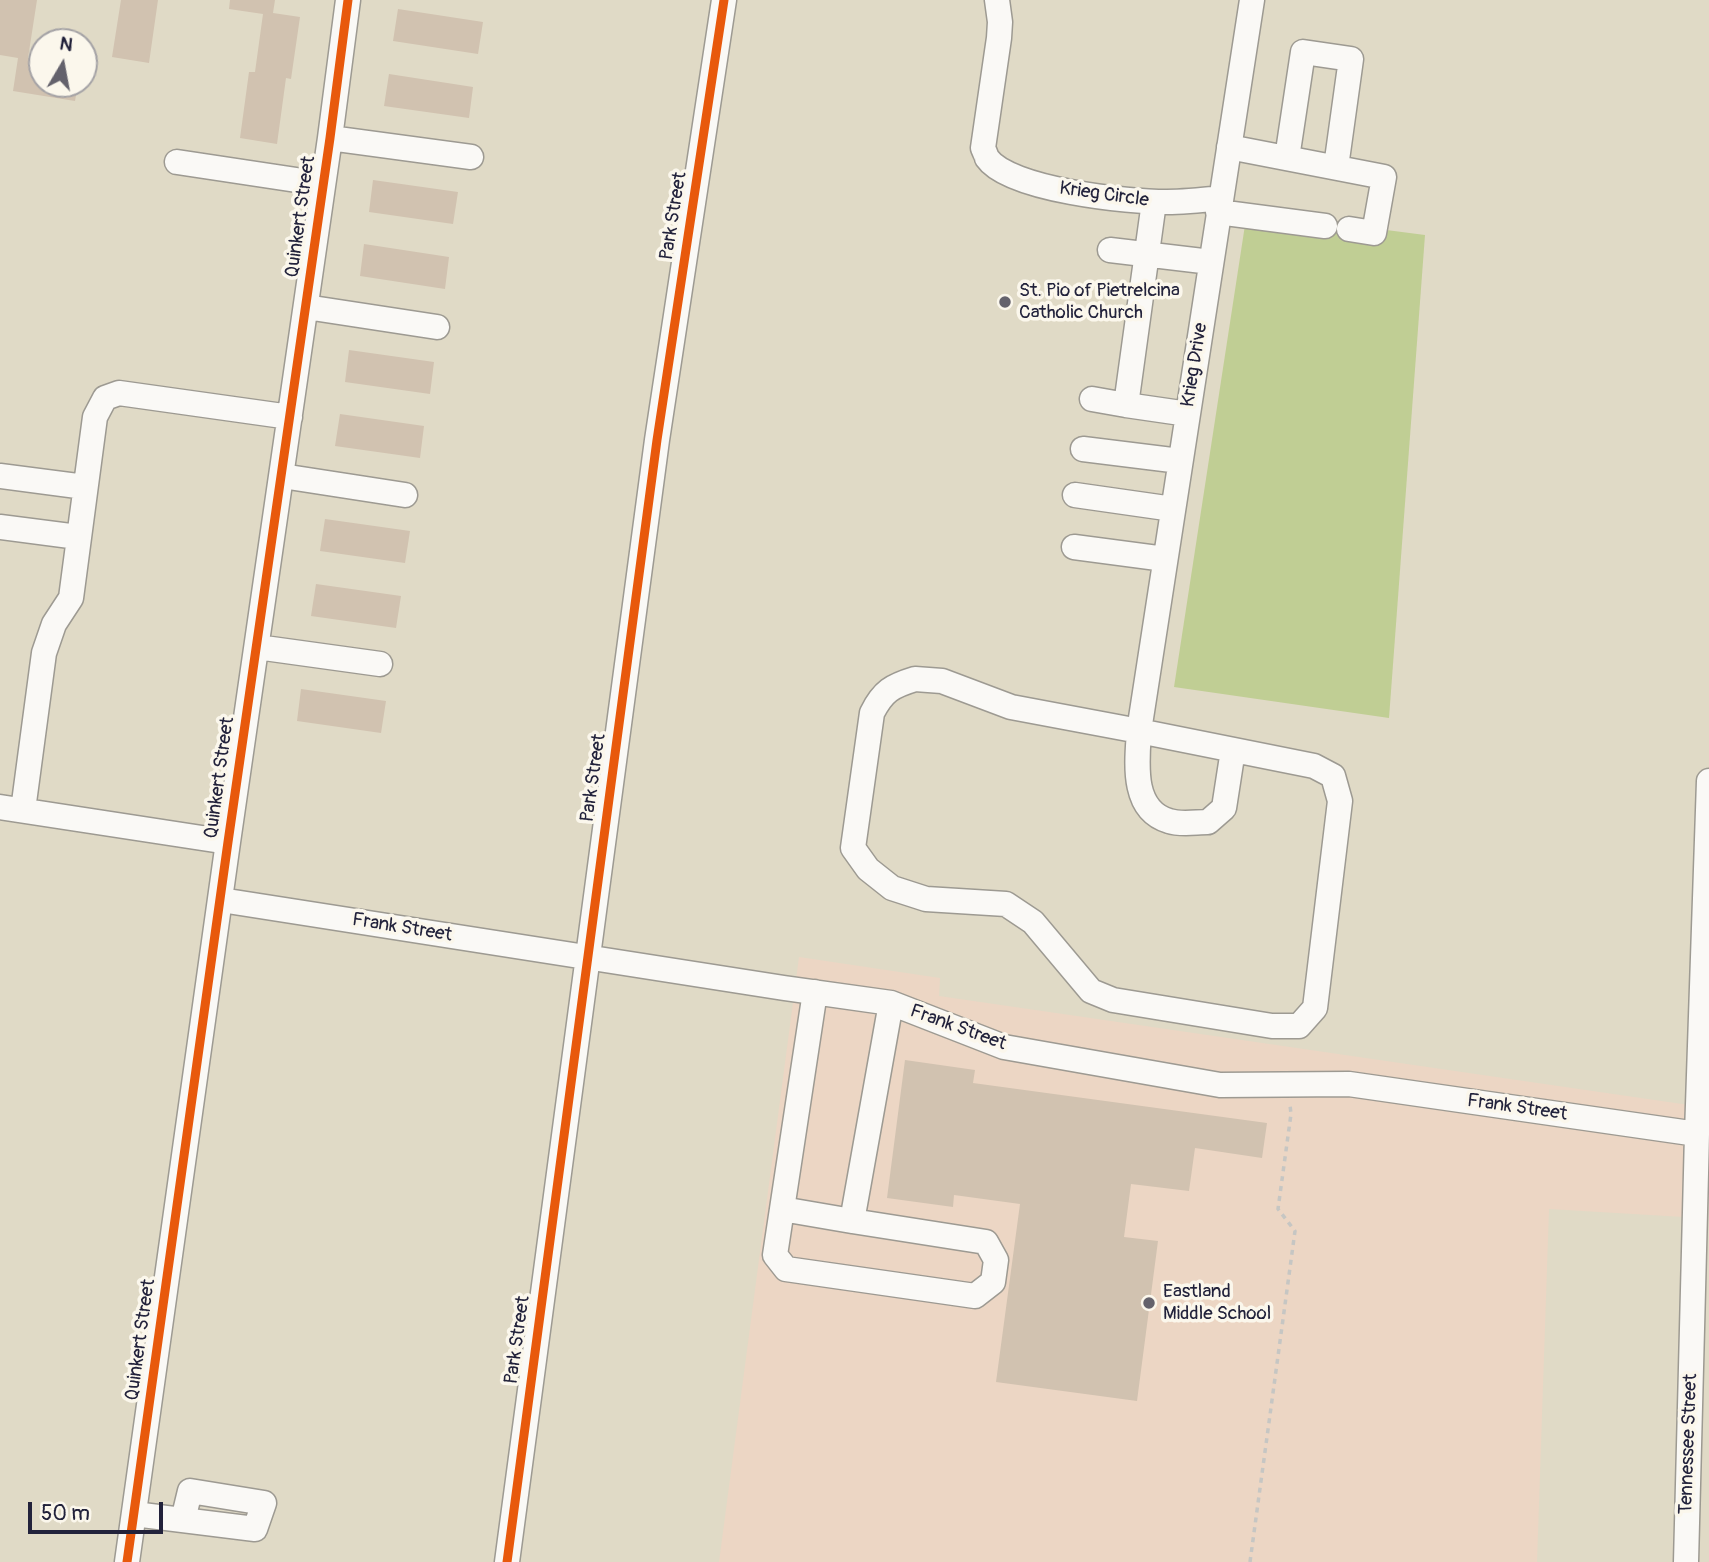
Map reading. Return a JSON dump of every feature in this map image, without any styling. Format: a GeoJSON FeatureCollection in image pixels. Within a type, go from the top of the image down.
{"type":"FeatureCollection","features":[{"type":"Feature","properties":{"kind":"street","name":"Quinkert Street"},"geometry":{"type":"LineString","coordinates":[[127,1562],[348,0]]}},
{"type":"Feature","properties":{"kind":"street","name":"Park Street"},"geometry":{"type":"LineString","coordinates":[[506,1562],[657,440],[724,0]]}},
{"type":"Feature","properties":{"kind":"street","name":"Krieg Circle"},"geometry":{"type":"LineString","coordinates":[[997,0],[999,38],[983,148],[987,158],[995,166],[1010,174],[1061,191],[1126,200],[1193,201],[1374,233],[1384,177],[1336,167]]}},
{"type":"Feature","properties":{"kind":"street","name":"Krieg Drive"},"geometry":{"type":"LineString","coordinates":[[1233,750],[1224,808],[1208,822],[1171,822],[1152,814],[1141,794],[1136,764],[1139,731],[1252,0]]}},
{"type":"Feature","properties":{"kind":"street"},"geometry":{"type":"LineString","coordinates":[[1229,147],[1287,158],[1336,167],[1351,59],[1303,52],[1287,158]]}},
{"type":"Feature","properties":{"kind":"street"},"geometry":{"type":"LineString","coordinates":[[330,138],[471,157]]}},
{"type":"Feature","properties":{"kind":"street"},"geometry":{"type":"LineString","coordinates":[[177,162],[323,184]]}},
{"type":"Feature","properties":{"kind":"street"},"geometry":{"type":"LineString","coordinates":[[1126,405],[1154,202]]}},
{"type":"Feature","properties":{"kind":"street"},"geometry":{"type":"LineString","coordinates":[[1110,250],[1211,262]]}},
{"type":"Feature","properties":{"kind":"street"},"geometry":{"type":"LineString","coordinates":[[306,307],[438,327]]}},
{"type":"Feature","properties":{"kind":"street"},"geometry":{"type":"LineString","coordinates":[[228,842],[11,808],[44,653],[54,624],[71,598],[94,417],[104,398],[119,393],[290,417]]}},
{"type":"Feature","properties":{"kind":"street"},"geometry":{"type":"LineString","coordinates":[[1092,399],[1188,414]]}},
{"type":"Feature","properties":{"kind":"street"},"geometry":{"type":"LineString","coordinates":[[1083,449],[1180,461]]}},
{"type":"Feature","properties":{"kind":"street"},"geometry":{"type":"LineString","coordinates":[[0,476],[85,487]]}},
{"type":"Feature","properties":{"kind":"street"},"geometry":{"type":"LineString","coordinates":[[282,476],[405,495]]}},
{"type":"Feature","properties":{"kind":"street"},"geometry":{"type":"LineString","coordinates":[[1075,495],[1173,509]]}},
{"type":"Feature","properties":{"kind":"street"},"geometry":{"type":"LineString","coordinates":[[0,527],[78,537]]}},
{"type":"Feature","properties":{"kind":"street"},"geometry":{"type":"LineString","coordinates":[[1074,547],[1166,559]]}},
{"type":"Feature","properties":{"kind":"street"},"geometry":{"type":"LineString","coordinates":[[257,647],[380,664]]}},
{"type":"Feature","properties":{"kind":"street"},"geometry":{"type":"LineString","coordinates":[[915,678],[942,681],[1011,707],[1233,750],[1314,766],[1333,776],[1340,801],[1315,1008],[1299,1026],[1272,1026],[1113,1000],[1091,991],[1033,922],[1006,904],[926,899],[891,888],[868,869],[853,848],[872,713],[879,698],[894,686],[915,678]]}},
{"type":"Feature","properties":{"kind":"street","name":"Tennessee Street"},"geometry":{"type":"LineString","coordinates":[[1685,1562],[1701,1313],[1697,1134],[1705,1024],[1709,781]]}},
{"type":"Feature","properties":{"kind":"street","name":"Frank Street"},"geometry":{"type":"LineString","coordinates":[[221,900],[891,1003],[1004,1047],[1220,1085],[1349,1084],[1697,1134]]}},
{"type":"Feature","properties":{"kind":"street"},"geometry":{"type":"LineString","coordinates":[[782,1209],[986,1242],[996,1261],[993,1282],[975,1296],[786,1269],[775,1255],[815,992]]}},
{"type":"Feature","properties":{"kind":"street"},"geometry":{"type":"LineString","coordinates":[[852,1221],[891,1003]]}},
{"type":"Feature","properties":{"kind":"street"},"geometry":{"type":"LineString","coordinates":[[134,1514],[183,1520]]}},
{"type":"Feature","properties":{"kind":"path"},"geometry":{"type":"LineString","coordinates":[[1250,1562],[1295,1231],[1278,1209],[1291,1114],[1286,1085]]}},
{"type":"Feature","properties":{"kind":"shaded area","name":"Eastland Middle School"},"geometry":{"type":"Polygon","coordinates":[[[799,957],[940,978],[939,996],[1689,1105],[1684,1217],[1549,1209],[1537,1562],[719,1562],[799,957]]]}},
{"type":"Feature","properties":{"kind":"green space"},"geometry":{"type":"Polygon","coordinates":[[[1247,212],[1425,235],[1389,718],[1174,687],[1247,212]]]}},
{"type":"Feature","properties":{"kind":"building"},"geometry":{"type":"Polygon","coordinates":[[[0,0],[37,0],[33,28],[28,28],[28,93],[13,91],[18,58],[0,55],[0,0]]]}},
{"type":"Feature","properties":{"kind":"building"},"geometry":{"type":"Polygon","coordinates":[[[121,0],[158,0],[149,63],[112,57],[121,0]]]}},
{"type":"Feature","properties":{"kind":"building"},"geometry":{"type":"Polygon","coordinates":[[[230,0],[275,0],[273,13],[300,17],[291,79],[286,78],[277,144],[240,138],[249,72],[255,72],[263,14],[229,9],[230,0]]]}},
{"type":"Feature","properties":{"kind":"building"},"geometry":{"type":"Polygon","coordinates":[[[398,9],[483,22],[478,54],[393,41],[398,9]]]}},
{"type":"Feature","properties":{"kind":"building"},"geometry":{"type":"Polygon","coordinates":[[[389,74],[473,87],[469,118],[384,106],[389,74]]]}},
{"type":"Feature","properties":{"kind":"building"},"geometry":{"type":"Polygon","coordinates":[[[373,180],[458,192],[453,224],[369,212],[373,180]]]}},
{"type":"Feature","properties":{"kind":"building"},"geometry":{"type":"Polygon","coordinates":[[[364,244],[449,257],[445,289],[360,276],[364,244]]]}},
{"type":"Feature","properties":{"kind":"building"},"geometry":{"type":"Polygon","coordinates":[[[349,350],[434,362],[430,394],[345,382],[349,350]]]}},
{"type":"Feature","properties":{"kind":"building"},"geometry":{"type":"Polygon","coordinates":[[[340,414],[424,426],[420,458],[335,446],[340,414]]]}},
{"type":"Feature","properties":{"kind":"building"},"geometry":{"type":"Polygon","coordinates":[[[325,519],[410,531],[405,563],[320,551],[325,519]]]}},
{"type":"Feature","properties":{"kind":"building"},"geometry":{"type":"Polygon","coordinates":[[[316,584],[401,596],[396,628],[311,616],[316,584]]]}},
{"type":"Feature","properties":{"kind":"building"},"geometry":{"type":"Polygon","coordinates":[[[301,689],[386,701],[381,733],[297,721],[301,689]]]}},
{"type":"Feature","properties":{"kind":"building"},"geometry":{"type":"Polygon","coordinates":[[[905,1060],[975,1070],[973,1083],[1267,1123],[1262,1158],[1195,1148],[1189,1191],[1131,1184],[1124,1237],[1158,1241],[1137,1401],[996,1382],[1020,1204],[954,1195],[953,1207],[887,1198],[905,1060]]]}},
{"type":"Feature","properties":{"kind":"cycle path"},"geometry":{"type":"LineString","coordinates":[[127,1562],[348,0]]}},
{"type":"Feature","properties":{"kind":"cycle path"},"geometry":{"type":"LineString","coordinates":[[507,1562],[657,440],[724,0]]}},
{"type":"Feature","properties":{"kind":"place","name":"St. Pio of Pietrelcina Catholic Church"},"geometry":{"type":"Point","coordinates":[1005,302]}},
{"type":"Feature","properties":{"kind":"place","name":"Eastland Middle School"},"geometry":{"type":"Point","coordinates":[1149,1303]}}]}
